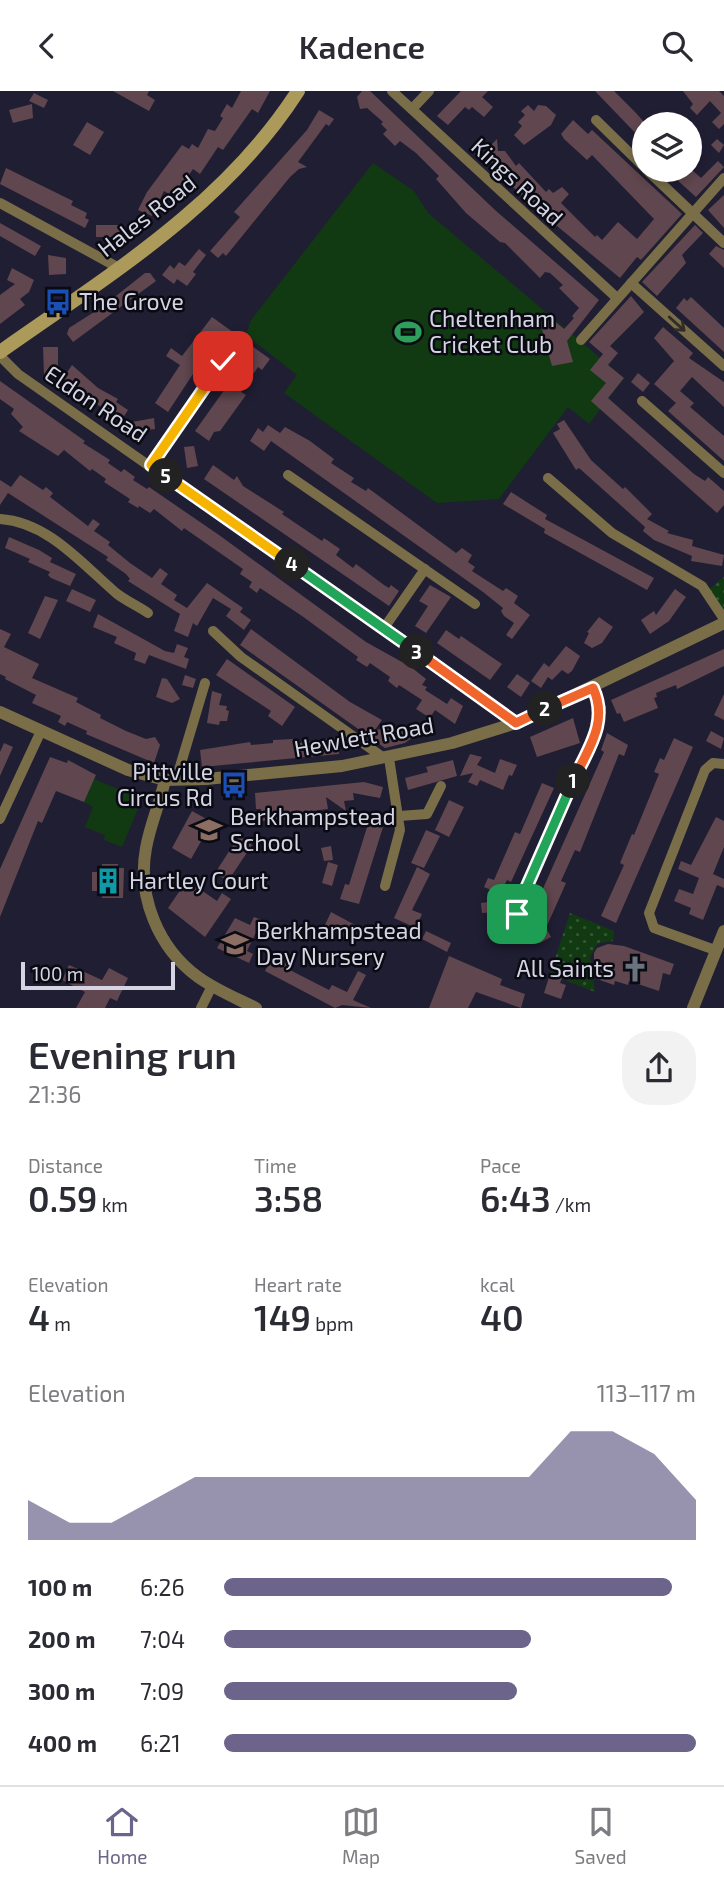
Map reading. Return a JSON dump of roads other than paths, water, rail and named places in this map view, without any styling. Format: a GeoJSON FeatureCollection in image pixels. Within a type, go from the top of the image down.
{"type":"FeatureCollection","features":[{"type":"Feature","properties":{"kind":"main road","name":"Hales Road"},"geometry":{"type":"LineString","coordinates":[[0,354],[119,268],[226,182],[269,133],[298,91]]}},
{"type":"Feature","properties":{"kind":"street","name":"Kings Road"},"geometry":{"type":"LineString","coordinates":[[392,91],[617,298]]}},
{"type":"Feature","properties":{"kind":"street"},"geometry":{"type":"LineString","coordinates":[[412,109],[429,91]]}},
{"type":"Feature","properties":{"kind":"street"},"geometry":{"type":"LineString","coordinates":[[596,120],[632,155]]}},
{"type":"Feature","properties":{"kind":"street"},"geometry":{"type":"LineString","coordinates":[[582,340],[724,178]]}},
{"type":"Feature","properties":{"kind":"street"},"geometry":{"type":"LineString","coordinates":[[660,182],[724,243]]}},
{"type":"Feature","properties":{"kind":"street"},"geometry":{"type":"LineString","coordinates":[[0,204],[119,268]]}},
{"type":"Feature","properties":{"kind":"street"},"geometry":{"type":"LineString","coordinates":[[631,283],[724,366]]}},
{"type":"Feature","properties":{"kind":"street","name":"Eldon Road"},"geometry":{"type":"LineString","coordinates":[[0,354],[19,374],[516,723]]}},
{"type":"Feature","properties":{"kind":"street"},"geometry":{"type":"LineString","coordinates":[[151,465],[223,361]]}},
{"type":"Feature","properties":{"kind":"street"},"geometry":{"type":"LineString","coordinates":[[642,401],[724,473]]}},
{"type":"Feature","properties":{"kind":"street"},"geometry":{"type":"LineString","coordinates":[[288,475],[475,604]]}},
{"type":"Feature","properties":{"kind":"street"},"geometry":{"type":"LineString","coordinates":[[548,478],[612,533],[702,586],[724,621]]}},
{"type":"Feature","properties":{"kind":"street"},"geometry":{"type":"LineString","coordinates":[[0,519],[18,520],[76,554],[118,594],[148,613]]}},
{"type":"Feature","properties":{"kind":"street"},"geometry":{"type":"LineString","coordinates":[[384,628],[425,569]]}},
{"type":"Feature","properties":{"kind":"street","name":"Hewlett Road"},"geometry":{"type":"LineString","coordinates":[[0,712],[128,770],[171,780],[276,773],[387,758],[516,723],[593,688],[724,621]]}},
{"type":"Feature","properties":{"kind":"street"},"geometry":{"type":"LineString","coordinates":[[212,631],[241,657],[387,758],[399,816],[400,836],[385,886]]}},
{"type":"Feature","properties":{"kind":"street"},"geometry":{"type":"LineString","coordinates":[[205,683],[145,849],[146,895],[152,918],[172,952],[190,971],[212,986],[256,1008]]}},
{"type":"Feature","properties":{"kind":"street"},"geometry":{"type":"LineString","coordinates":[[523,895],[598,727],[601,708],[593,688]]}},
{"type":"Feature","properties":{"kind":"street"},"geometry":{"type":"LineString","coordinates":[[0,819],[41,731]]}},
{"type":"Feature","properties":{"kind":"street"},"geometry":{"type":"LineString","coordinates":[[715,950],[654,928],[649,913],[705,770],[713,763],[724,764]]}},
{"type":"Feature","properties":{"kind":"street"},"geometry":{"type":"LineString","coordinates":[[399,816],[428,814],[441,786]]}},
{"type":"Feature","properties":{"kind":"street"},"geometry":{"type":"LineString","coordinates":[[692,1008],[724,931]]}},
{"type":"Feature","properties":{"kind":"street"},"geometry":{"type":"LineString","coordinates":[[201,1008],[212,986]]}},
{"type":"Feature","properties":{"kind":"place","name":"The Grove"},"geometry":{"type":"Point","coordinates":[58,302]}},
{"type":"Feature","properties":{"kind":"place","name":"Cheltenham Cricket Club"},"geometry":{"type":"Point","coordinates":[408,332]}},
{"type":"Feature","properties":{"kind":"place","name":"Pittville Circus Rd"},"geometry":{"type":"Point","coordinates":[234,785]}},
{"type":"Feature","properties":{"kind":"place","name":"Berkhampstead School"},"geometry":{"type":"Point","coordinates":[209,830]}},
{"type":"Feature","properties":{"kind":"place","name":"Hartley Court"},"geometry":{"type":"Point","coordinates":[108,881]}},
{"type":"Feature","properties":{"kind":"place","name":"Berkhampstead Day Nursery"},"geometry":{"type":"Point","coordinates":[235,944]}},
{"type":"Feature","properties":{"kind":"place","name":"All Saints"},"geometry":{"type":"Point","coordinates":[635,969]}}]}
